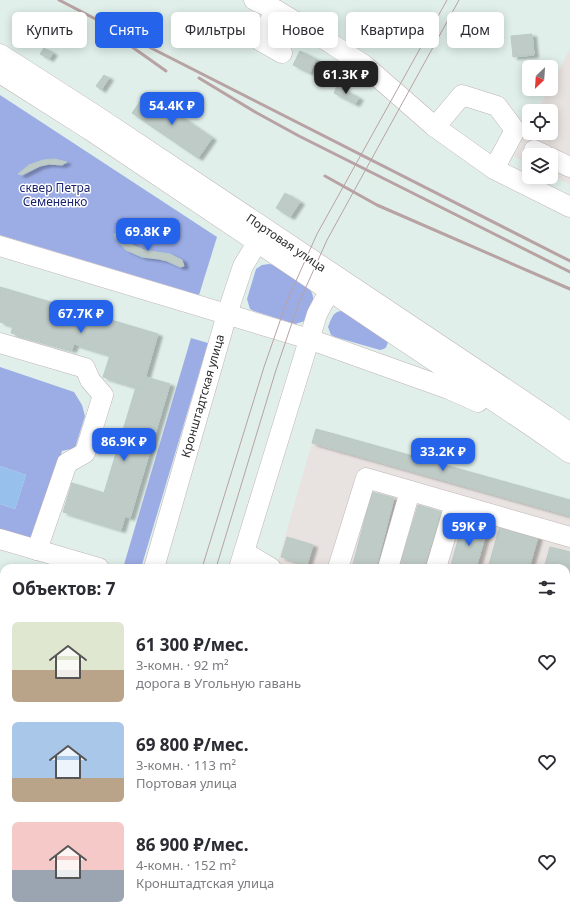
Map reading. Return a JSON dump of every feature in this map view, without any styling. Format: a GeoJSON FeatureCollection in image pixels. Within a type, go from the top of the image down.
{"type":"FeatureCollection","features":[{"type":"Feature","properties":{"kind":"street"},"geometry":{"type":"LineString","coordinates":[[254,0],[276,10],[318,34],[364,65],[435,126],[494,169],[570,207]]}},
{"type":"Feature","properties":{"kind":"street"},"geometry":{"type":"LineString","coordinates":[[276,10],[259,40],[282,53]]}},
{"type":"Feature","properties":{"kind":"street","name":"Портовая улица"},"geometry":{"type":"LineString","coordinates":[[0,54],[98,117],[261,236]]}},
{"type":"Feature","properties":{"kind":"street","name":"Портовая улица"},"geometry":{"type":"LineString","coordinates":[[0,73],[261,236],[334,285],[570,453]]}},
{"type":"Feature","properties":{"kind":"street"},"geometry":{"type":"LineString","coordinates":[[435,126],[462,95],[497,106],[515,130],[494,169]]}},
{"type":"Feature","properties":{"kind":"street"},"geometry":{"type":"LineString","coordinates":[[558,161],[570,167]]}},
{"type":"Feature","properties":{"kind":"street","name":"Кронштадтская улица"},"geometry":{"type":"LineString","coordinates":[[155,564],[227,314],[243,266],[261,236]]}},
{"type":"Feature","properties":{"kind":"street","name":"Портовая улица"},"geometry":{"type":"LineString","coordinates":[[0,246],[309,339],[449,389],[537,430]]}},
{"type":"Feature","properties":{"kind":"street"},"geometry":{"type":"LineString","coordinates":[[256,564],[242,560],[309,339],[318,314],[334,285]]}},
{"type":"Feature","properties":{"kind":"street","name":"Портовая улица"},"geometry":{"type":"LineString","coordinates":[[334,285],[546,416],[570,433]]}},
{"type":"Feature","properties":{"kind":"street"},"geometry":{"type":"LineString","coordinates":[[0,343],[85,368],[90,380],[103,395],[85,453],[67,463],[37,550]]}},
{"type":"Feature","properties":{"kind":"street"},"geometry":{"type":"LineString","coordinates":[[339,564],[366,478],[570,537]]}},
{"type":"Feature","properties":{"kind":"street"},"geometry":{"type":"LineString","coordinates":[[389,564],[410,490]]}},
{"type":"Feature","properties":{"kind":"street"},"geometry":{"type":"LineString","coordinates":[[437,564],[455,504]]}},
{"type":"Feature","properties":{"kind":"street"},"geometry":{"type":"LineString","coordinates":[[0,539],[37,550],[58,562],[72,564]]}},
{"type":"Feature","properties":{"kind":"shaded area"},"geometry":{"type":"Polygon","coordinates":[[[570,49],[570,185],[558,179],[558,148],[522,148],[522,160],[514,156],[522,140],[558,140],[558,104],[541,104],[545,96],[558,96],[558,72],[570,49]]]}},
{"type":"Feature","properties":{"kind":"shaded area"},"geometry":{"type":"Polygon","coordinates":[[[316,429],[570,500],[570,564],[277,564],[316,429]]]}},
{"type":"Feature","properties":{"kind":"shaded area"},"geometry":{"type":"Polygon","coordinates":[[[0,466],[26,475],[15,509],[0,504],[0,466]]]}},
{"type":"Feature","properties":{"kind":"green space","name":"сквер Петра Семененко"},"geometry":{"type":"Polygon","coordinates":[[[0,95],[217,237],[199,295],[0,235],[0,95]]]}},
{"type":"Feature","properties":{"kind":"green space"},"geometry":{"type":"Polygon","coordinates":[[[262,265],[275,265],[309,288],[312,292],[313,300],[311,309],[305,321],[295,324],[250,309],[247,299],[256,269],[262,265]]]}},
{"type":"Feature","properties":{"kind":"green space"},"geometry":{"type":"Polygon","coordinates":[[[340,311],[345,312],[388,341],[386,347],[380,350],[331,335],[328,327],[331,319],[333,315],[340,311]]]}},
{"type":"Feature","properties":{"kind":"green space"},"geometry":{"type":"Polygon","coordinates":[[[191,338],[208,343],[142,564],[124,564],[191,338]]]}},
{"type":"Feature","properties":{"kind":"green space"},"geometry":{"type":"Polygon","coordinates":[[[0,367],[74,392],[82,405],[85,416],[75,448],[62,451],[35,539],[0,534],[0,504],[15,509],[26,475],[0,466],[0,367]]]}},
{"type":"Feature","properties":{"kind":"building"},"geometry":{"type":"Polygon","coordinates":[[[532,34],[534,55],[513,57],[511,36],[532,34]]]}},
{"type":"Feature","properties":{"kind":"building"},"geometry":{"type":"Polygon","coordinates":[[[44,48],[53,53],[49,59],[40,54],[44,48]]]}},
{"type":"Feature","properties":{"kind":"building"},"geometry":{"type":"Polygon","coordinates":[[[300,51],[316,59],[310,73],[293,65],[300,51]]]}},
{"type":"Feature","properties":{"kind":"building"},"geometry":{"type":"Polygon","coordinates":[[[104,75],[109,78],[101,90],[96,86],[104,75]]]}},
{"type":"Feature","properties":{"kind":"building"},"geometry":{"type":"Polygon","coordinates":[[[337,86],[359,98],[355,104],[334,93],[337,86]]]}},
{"type":"Feature","properties":{"kind":"building"},"geometry":{"type":"Polygon","coordinates":[[[146,93],[212,138],[198,158],[132,113],[146,93]]]}},
{"type":"Feature","properties":{"kind":"building"},"geometry":{"type":"Polygon","coordinates":[[[55,159],[67,162],[62,165],[49,164],[40,166],[22,175],[18,174],[29,165],[43,160],[55,159]]]}},
{"type":"Feature","properties":{"kind":"building"},"geometry":{"type":"Polygon","coordinates":[[[285,193],[300,202],[290,217],[276,208],[285,193]]]}},
{"type":"Feature","properties":{"kind":"building"},"geometry":{"type":"Polygon","coordinates":[[[117,233],[122,235],[133,245],[144,250],[170,254],[182,260],[184,266],[180,267],[167,261],[142,257],[126,250],[115,238],[114,234],[117,233]]]}},
{"type":"Feature","properties":{"kind":"building"},"geometry":{"type":"Polygon","coordinates":[[[0,287],[158,334],[142,389],[103,377],[110,355],[74,344],[72,350],[11,333],[13,326],[0,322],[0,287]]]}},
{"type":"Feature","properties":{"kind":"building"},"geometry":{"type":"Polygon","coordinates":[[[146,377],[170,384],[130,518],[125,516],[121,530],[63,512],[72,483],[104,493],[136,387],[142,389],[146,377]]]}},
{"type":"Feature","properties":{"kind":"building"},"geometry":{"type":"Polygon","coordinates":[[[316,429],[570,500],[570,516],[312,443],[316,429]]]}},
{"type":"Feature","properties":{"kind":"building"},"geometry":{"type":"Polygon","coordinates":[[[372,492],[394,498],[377,564],[353,564],[372,492]]]}},
{"type":"Feature","properties":{"kind":"building"},"geometry":{"type":"Polygon","coordinates":[[[418,505],[441,512],[425,564],[400,564],[418,505]]]}},
{"type":"Feature","properties":{"kind":"building"},"geometry":{"type":"Polygon","coordinates":[[[463,523],[487,530],[477,564],[451,564],[463,523]]]}},
{"type":"Feature","properties":{"kind":"building"},"geometry":{"type":"Polygon","coordinates":[[[500,526],[538,537],[530,564],[489,564],[500,526]]]}},
{"type":"Feature","properties":{"kind":"building"},"geometry":{"type":"Polygon","coordinates":[[[287,537],[313,545],[307,564],[281,557],[287,537]]]}},
{"type":"Feature","properties":{"kind":"building"},"geometry":{"type":"Polygon","coordinates":[[[550,547],[570,552],[570,564],[545,564],[550,547]]]}},
{"type":"Feature","properties":{"kind":"tram line"},"geometry":{"type":"LineString","coordinates":[[203,564],[264,367],[287,301],[317,234],[447,0]]}},
{"type":"Feature","properties":{"kind":"tram line"},"geometry":{"type":"LineString","coordinates":[[217,564],[276,370],[298,305],[327,240],[459,0]]}},
{"type":"Feature","properties":{"kind":"railway"},"geometry":{"type":"LineString","coordinates":[[59,0],[570,261]]}},
{"type":"Feature","properties":{"kind":"railway"},"geometry":{"type":"LineString","coordinates":[[134,48],[166,71]]}},
{"type":"Feature","properties":{"kind":"railway"},"geometry":{"type":"LineString","coordinates":[[199,78],[299,136],[570,272]]}},
{"type":"Feature","properties":{"kind":"railway"},"geometry":{"type":"LineString","coordinates":[[325,176],[377,205],[570,289]]}}]}
